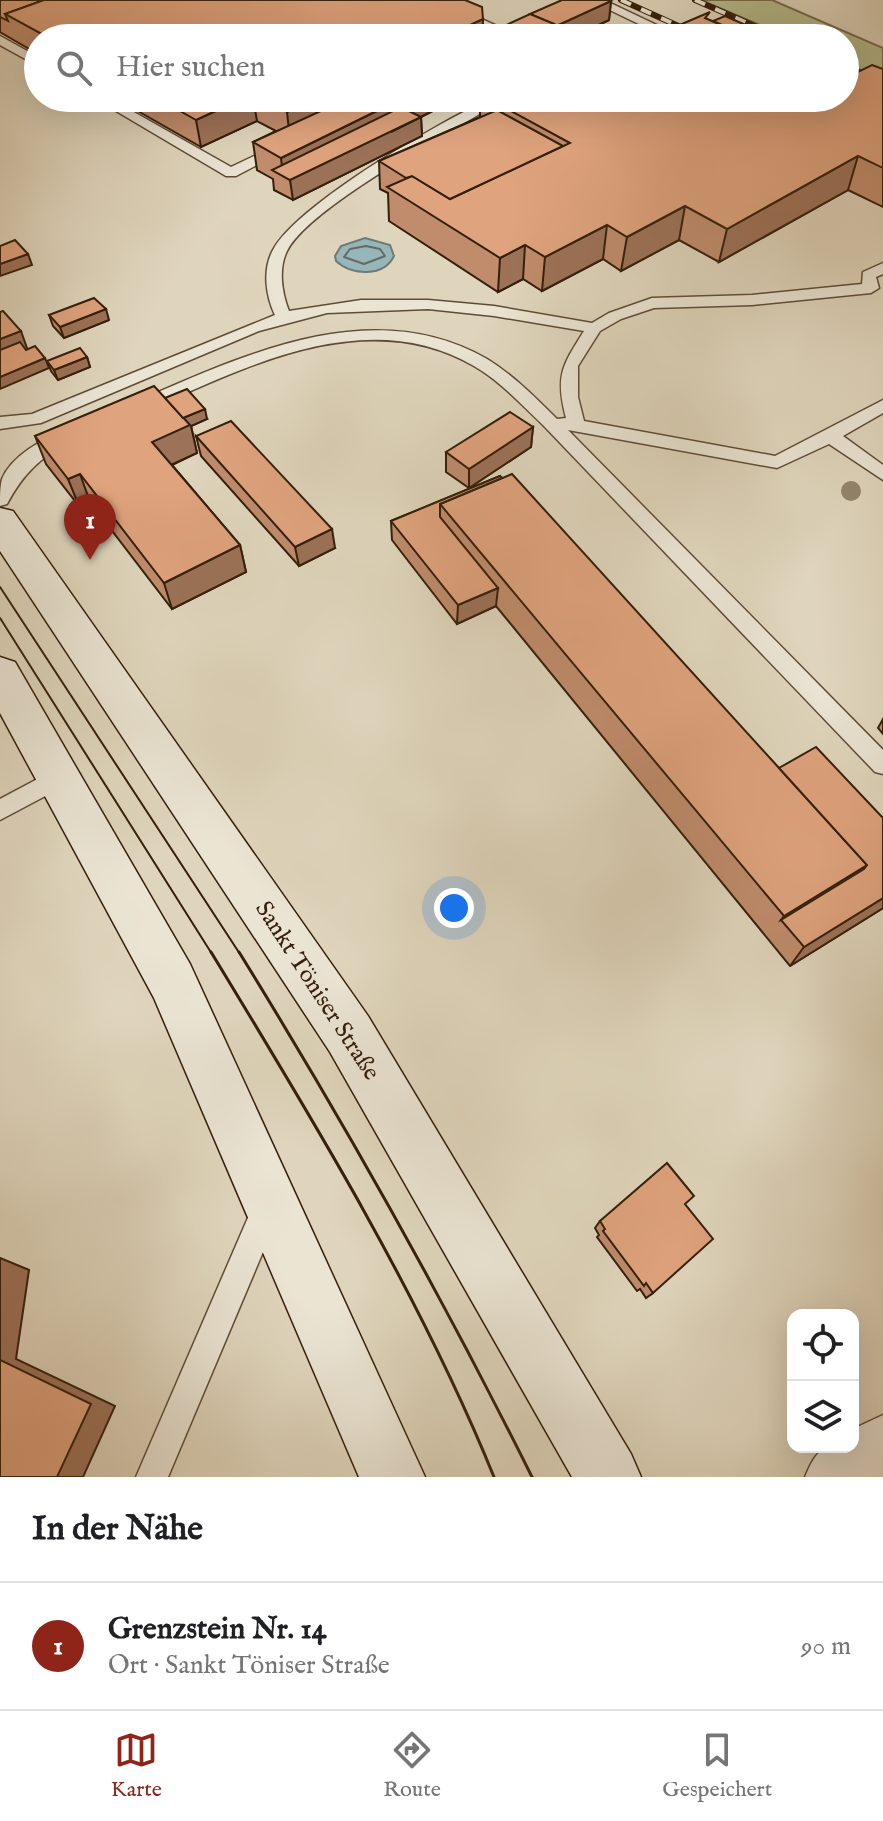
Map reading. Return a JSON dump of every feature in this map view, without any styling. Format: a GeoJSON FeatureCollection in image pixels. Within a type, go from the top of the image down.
{"type":"FeatureCollection","features":[{"type":"Feature","properties":{"kind":"main road","name":"Sankt Töniser Straße"},"geometry":{"type":"LineString","coordinates":[[0,521],[349,1034],[608,1477]]}},
{"type":"Feature","properties":{"kind":"main road"},"geometry":{"type":"LineString","coordinates":[[0,674],[172,981],[392,1477]]}},
{"type":"Feature","properties":{"kind":"main road"},"geometry":{"type":"LineString","coordinates":[[838,1477],[883,1447]]}},
{"type":"Feature","properties":{"kind":"lane"},"geometry":{"type":"LineString","coordinates":[[430,0],[485,24]]}},
{"type":"Feature","properties":{"kind":"lane"},"geometry":{"type":"LineString","coordinates":[[595,0],[648,24]]}},
{"type":"Feature","properties":{"kind":"lane"},"geometry":{"type":"LineString","coordinates":[[0,40],[24,54]]}},
{"type":"Feature","properties":{"kind":"lane"},"geometry":{"type":"LineString","coordinates":[[124,112],[231,173],[287,146]]}},
{"type":"Feature","properties":{"kind":"lane"},"geometry":{"type":"LineString","coordinates":[[284,317],[273,297],[279,250],[302,223],[327,204],[475,112]]}},
{"type":"Feature","properties":{"kind":"lane"},"geometry":{"type":"LineString","coordinates":[[576,425],[569,397],[570,366],[594,328],[615,316],[652,303],[877,294],[868,275],[883,268]]}},
{"type":"Feature","properties":{"kind":"lane"},"geometry":{"type":"LineString","coordinates":[[0,423],[35,419],[200,349],[284,317],[326,308],[441,305],[502,311],[594,328]]}},
{"type":"Feature","properties":{"kind":"lane"},"geometry":{"type":"LineString","coordinates":[[124,413],[300,342],[370,334],[403,337],[468,355],[489,368],[549,421],[883,765]]}},
{"type":"Feature","properties":{"kind":"lane"},"geometry":{"type":"LineString","coordinates":[[549,421],[777,462],[883,406]]}},
{"type":"Feature","properties":{"kind":"lane"},"geometry":{"type":"LineString","coordinates":[[0,499],[8,483],[28,458],[82,431]]}},
{"type":"Feature","properties":{"kind":"lane"},"geometry":{"type":"LineString","coordinates":[[830,436],[883,474]]}},
{"type":"Feature","properties":{"kind":"lane"},"geometry":{"type":"LineString","coordinates":[[0,810],[60,777]]}},
{"type":"Feature","properties":{"kind":"lane"},"geometry":{"type":"LineString","coordinates":[[152,1477],[260,1223],[273,1208]]}},
{"type":"Feature","properties":{"kind":"green space"},"geometry":{"type":"Polygon","coordinates":[[[701,0],[772,0],[828,24],[757,24],[701,0]]]}},
{"type":"Feature","properties":{"kind":"green space"},"geometry":{"type":"Polygon","coordinates":[[[859,38],[883,48],[883,80],[859,69],[859,38]]]}},
{"type":"Feature","properties":{"kind":"water"},"geometry":{"type":"Polygon","coordinates":[[[365,238],[390,245],[394,256],[383,268],[359,272],[336,261],[335,256],[341,246],[365,238]]]}},
{"type":"Feature","properties":{"kind":"building"},"geometry":{"type":"Polygon","coordinates":[[[0,0],[44,0],[5,14],[8,21],[0,17],[0,0]]]}},
{"type":"Feature","properties":{"kind":"building"},"geometry":{"type":"Polygon","coordinates":[[[44,0],[465,0],[482,7],[483,19],[472,24],[24,24],[5,14],[44,0]]]}},
{"type":"Feature","properties":{"kind":"building"},"geometry":{"type":"Polygon","coordinates":[[[562,0],[611,1],[561,24],[530,14],[562,0]]]}},
{"type":"Feature","properties":{"kind":"building"},"geometry":{"type":"Polygon","coordinates":[[[710,12],[705,18],[719,24],[682,24],[710,12]]]}},
{"type":"Feature","properties":{"kind":"building"},"geometry":{"type":"Polygon","coordinates":[[[530,14],[554,24],[508,24],[530,14]]]}},
{"type":"Feature","properties":{"kind":"building"},"geometry":{"type":"Polygon","coordinates":[[[725,16],[743,24],[720,24],[713,21],[725,16]]]}},
{"type":"Feature","properties":{"kind":"building"},"geometry":{"type":"Polygon","coordinates":[[[872,65],[883,69],[883,168],[858,156],[727,229],[685,206],[627,237],[607,225],[545,257],[525,245],[500,258],[387,187],[412,176],[450,199],[570,143],[513,112],[859,112],[859,72],[872,65]]]}},
{"type":"Feature","properties":{"kind":"building"},"geometry":{"type":"Polygon","coordinates":[[[182,112],[213,112],[196,120],[182,112]]]}},
{"type":"Feature","properties":{"kind":"building"},"geometry":{"type":"Polygon","coordinates":[[[318,112],[375,112],[281,158],[253,142],[318,112]]]}},
{"type":"Feature","properties":{"kind":"building"},"geometry":{"type":"Polygon","coordinates":[[[391,112],[411,112],[421,117],[290,180],[272,170],[391,112]]]}},
{"type":"Feature","properties":{"kind":"building"},"geometry":{"type":"Polygon","coordinates":[[[492,112],[501,112],[563,146],[450,199],[379,161],[492,112]]]}},
{"type":"Feature","properties":{"kind":"building"},"geometry":{"type":"Polygon","coordinates":[[[15,240],[28,254],[0,264],[0,246],[15,240]]]}},
{"type":"Feature","properties":{"kind":"building"},"geometry":{"type":"Polygon","coordinates":[[[94,298],[106,309],[60,327],[49,315],[94,298]]]}},
{"type":"Feature","properties":{"kind":"building"},"geometry":{"type":"Polygon","coordinates":[[[3,311],[21,331],[0,339],[0,312],[3,311]]]}},
{"type":"Feature","properties":{"kind":"building"},"geometry":{"type":"Polygon","coordinates":[[[20,342],[26,350],[35,346],[45,358],[0,377],[0,350],[20,342]]]}},
{"type":"Feature","properties":{"kind":"building"},"geometry":{"type":"Polygon","coordinates":[[[80,348],[87,357],[54,370],[47,361],[80,348]]]}},
{"type":"Feature","properties":{"kind":"building"},"geometry":{"type":"Polygon","coordinates":[[[154,386],[190,425],[152,442],[240,545],[164,583],[80,474],[68,479],[35,436],[154,386]]]}},
{"type":"Feature","properties":{"kind":"building"},"geometry":{"type":"Polygon","coordinates":[[[187,389],[205,409],[183,418],[165,398],[187,389]]]}},
{"type":"Feature","properties":{"kind":"building"},"geometry":{"type":"Polygon","coordinates":[[[510,412],[533,427],[469,469],[446,452],[510,412]]]}},
{"type":"Feature","properties":{"kind":"building"},"geometry":{"type":"Polygon","coordinates":[[[231,421],[332,529],[295,547],[196,436],[231,421]]]}},
{"type":"Feature","properties":{"kind":"building"},"geometry":{"type":"Polygon","coordinates":[[[512,474],[867,865],[784,916],[440,504],[512,474]]]}},
{"type":"Feature","properties":{"kind":"building"},"geometry":{"type":"Polygon","coordinates":[[[500,476],[502,478],[440,504],[440,517],[498,588],[458,605],[391,521],[500,476]]]}},
{"type":"Feature","properties":{"kind":"building"},"geometry":{"type":"Polygon","coordinates":[[[816,747],[883,818],[883,898],[804,947],[781,920],[867,865],[779,768],[816,747]]]}},
{"type":"Feature","properties":{"kind":"building"},"geometry":{"type":"Polygon","coordinates":[[[667,1163],[694,1196],[685,1204],[713,1239],[653,1293],[646,1283],[644,1286],[603,1231],[605,1229],[600,1221],[667,1163]]]}},
{"type":"Feature","properties":{"kind":"building"},"geometry":{"type":"Polygon","coordinates":[[[0,1360],[91,1404],[57,1477],[0,1477],[0,1360]]]}},
{"type":"Feature","properties":{"kind":"tram line"},"geometry":{"type":"LineString","coordinates":[[0,587],[240,954]]}},
{"type":"Feature","properties":{"kind":"tram line"},"geometry":{"type":"LineString","coordinates":[[0,618],[212,954]]}},
{"type":"Feature","properties":{"kind":"tram line"},"geometry":{"type":"LineString","coordinates":[[211,952],[363,1209],[433,1342],[494,1477]]}},
{"type":"Feature","properties":{"kind":"tram line"},"geometry":{"type":"LineString","coordinates":[[239,952],[392,1211],[532,1477]]}},
{"type":"Feature","properties":{"kind":"railway"},"geometry":{"type":"LineString","coordinates":[[621,0],[674,24]]}},
{"type":"Feature","properties":{"kind":"railway"},"geometry":{"type":"LineString","coordinates":[[695,0],[750,24]]}},
{"type":"Feature","properties":{"kind":"railway"},"geometry":{"type":"LineString","coordinates":[[859,72],[883,83]]}},
{"type":"Feature","properties":{"kind":"place","name":"Grenzstein Nr. 14"},"geometry":{"type":"Point","coordinates":[90,560]}}]}
